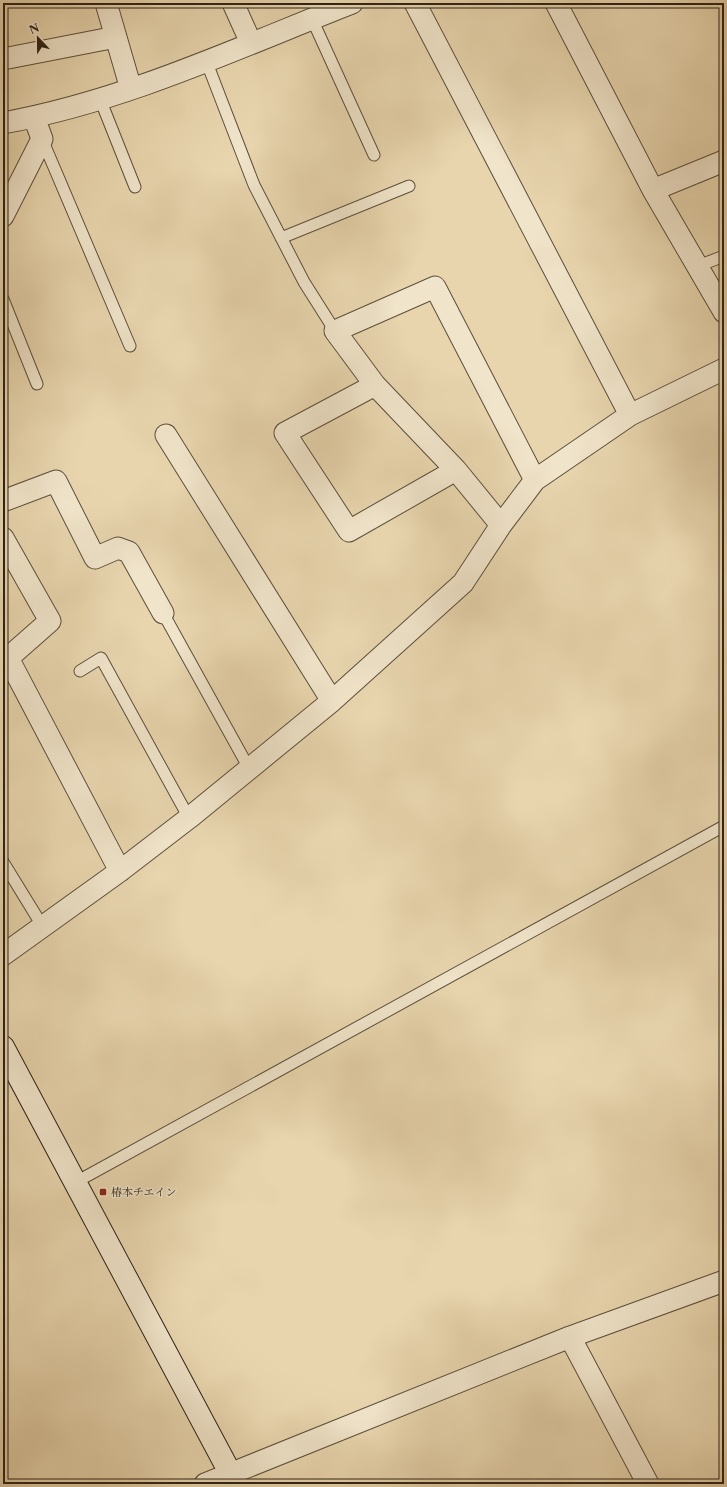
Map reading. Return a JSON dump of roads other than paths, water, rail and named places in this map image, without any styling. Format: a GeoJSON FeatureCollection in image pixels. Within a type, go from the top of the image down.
{"type":"FeatureCollection","features":[{"type":"Feature","properties":{"kind":"street"},"geometry":{"type":"LineString","coordinates":[[106,3],[131,90]]}},
{"type":"Feature","properties":{"kind":"street"},"geometry":{"type":"LineString","coordinates":[[232,3],[251,42]]}},
{"type":"Feature","properties":{"kind":"street"},"geometry":{"type":"LineString","coordinates":[[3,123],[34,117],[131,90],[207,63],[251,42],[352,3]]}},
{"type":"Feature","properties":{"kind":"street"},"geometry":{"type":"LineString","coordinates":[[415,3],[630,415]]}},
{"type":"Feature","properties":{"kind":"street"},"geometry":{"type":"LineString","coordinates":[[556,3],[653,190],[724,312]]}},
{"type":"Feature","properties":{"kind":"street"},"geometry":{"type":"LineString","coordinates":[[3,59],[116,37]]}},
{"type":"Feature","properties":{"kind":"street"},"geometry":{"type":"LineString","coordinates":[[3,216],[42,139],[34,117]]}},
{"type":"Feature","properties":{"kind":"street"},"geometry":{"type":"LineString","coordinates":[[653,190],[724,161]]}},
{"type":"Feature","properties":{"kind":"street"},"geometry":{"type":"LineString","coordinates":[[501,525],[456,470],[375,385],[335,331],[435,287],[535,480]]}},
{"type":"Feature","properties":{"kind":"street"},"geometry":{"type":"LineString","coordinates":[[3,955],[120,872],[250,770],[332,701],[463,583],[501,525],[535,480],[630,415],[724,369]]}},
{"type":"Feature","properties":{"kind":"street"},"geometry":{"type":"LineString","coordinates":[[375,385],[285,433],[349,531],[456,470]]}},
{"type":"Feature","properties":{"kind":"street"},"geometry":{"type":"LineString","coordinates":[[166,435],[332,701]]}},
{"type":"Feature","properties":{"kind":"street"},"geometry":{"type":"LineString","coordinates":[[3,501],[56,481],[95,558],[118,548],[129,552],[163,613]]}},
{"type":"Feature","properties":{"kind":"street"},"geometry":{"type":"LineString","coordinates":[[3,538],[50,621],[8,658],[120,872]]}},
{"type":"Feature","properties":{"kind":"street"},"geometry":{"type":"LineString","coordinates":[[3,1047],[233,1479]]}},
{"type":"Feature","properties":{"kind":"street"},"geometry":{"type":"LineString","coordinates":[[205,1484],[233,1479],[570,1337],[724,1281]]}},
{"type":"Feature","properties":{"kind":"street"},"geometry":{"type":"LineString","coordinates":[[570,1337],[648,1484]]}},
{"type":"Feature","properties":{"kind":"lane"},"geometry":{"type":"LineString","coordinates":[[312,18],[374,155]]}},
{"type":"Feature","properties":{"kind":"lane"},"geometry":{"type":"LineString","coordinates":[[207,63],[254,185],[304,282],[335,331]]}},
{"type":"Feature","properties":{"kind":"lane"},"geometry":{"type":"LineString","coordinates":[[100,99],[135,187]]}},
{"type":"Feature","properties":{"kind":"lane"},"geometry":{"type":"LineString","coordinates":[[42,139],[130,346]]}},
{"type":"Feature","properties":{"kind":"lane"},"geometry":{"type":"LineString","coordinates":[[281,238],[409,186]]}},
{"type":"Feature","properties":{"kind":"lane"},"geometry":{"type":"LineString","coordinates":[[698,266],[724,256]]}},
{"type":"Feature","properties":{"kind":"lane"},"geometry":{"type":"LineString","coordinates":[[3,299],[37,384]]}},
{"type":"Feature","properties":{"kind":"lane"},"geometry":{"type":"LineString","coordinates":[[163,613],[250,770]]}},
{"type":"Feature","properties":{"kind":"lane"},"geometry":{"type":"LineString","coordinates":[[80,671],[101,658],[189,818]]}},
{"type":"Feature","properties":{"kind":"lane"},"geometry":{"type":"LineString","coordinates":[[76,1182],[724,826]]}},
{"type":"Feature","properties":{"kind":"lane"},"geometry":{"type":"LineString","coordinates":[[3,862],[43,926]]}},
{"type":"Feature","properties":{"kind":"place","name":"椿本チエイン"},"geometry":{"type":"Point","coordinates":[103,1192]}}]}
